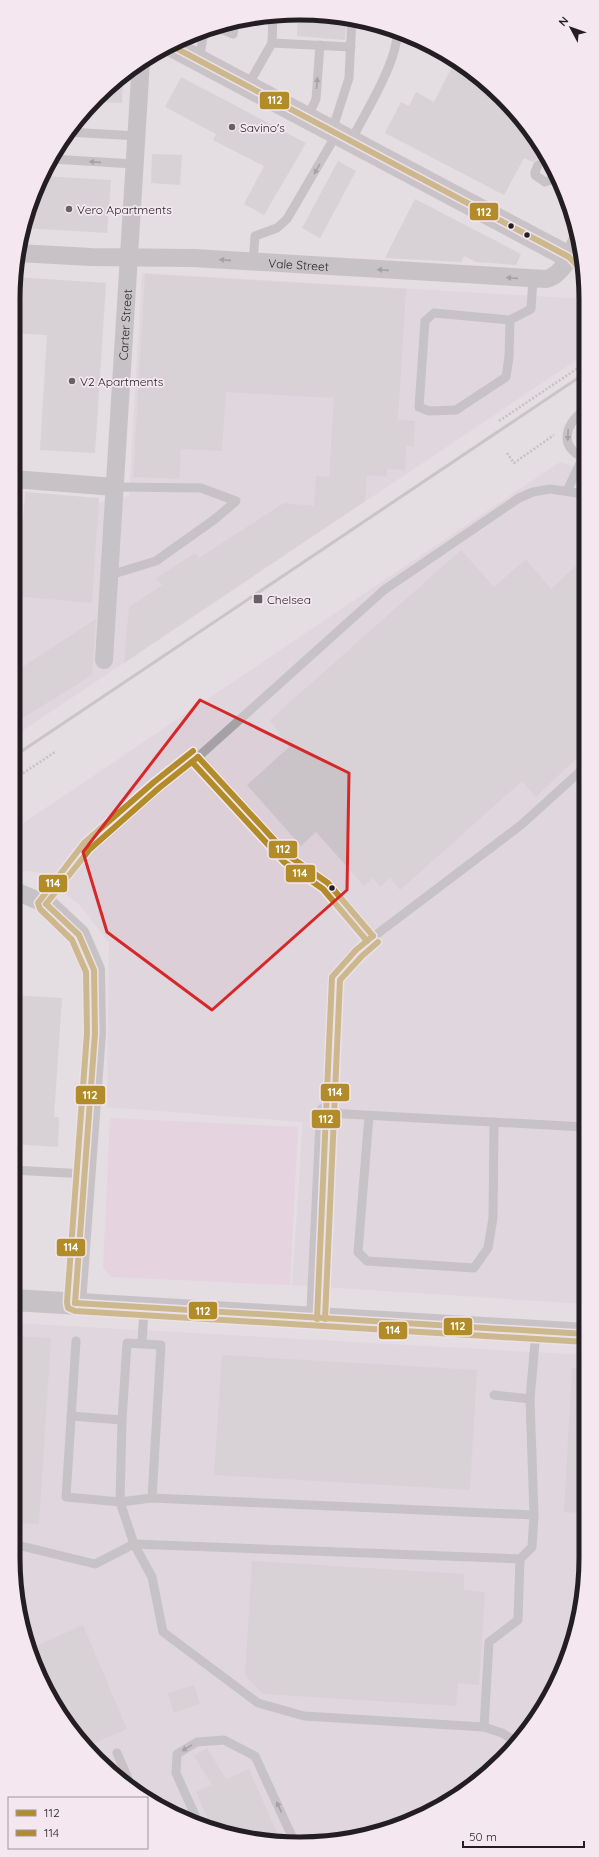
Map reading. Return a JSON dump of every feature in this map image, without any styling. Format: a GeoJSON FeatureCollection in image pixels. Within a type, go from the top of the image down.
{"type":"FeatureCollection","features":[{"type":"Feature","properties":{"kind":"main road"},"geometry":{"type":"LineString","coordinates":[[177,49],[339,136],[575,252]]}},
{"type":"Feature","properties":{"kind":"main road"},"geometry":{"type":"LineString","coordinates":[[46,904],[79,935],[94,970],[95,1033],[75,1303]]}},
{"type":"Feature","properties":{"kind":"main road"},"geometry":{"type":"LineString","coordinates":[[317,1319],[327,1113]]}},
{"type":"Feature","properties":{"kind":"main road"},"geometry":{"type":"LineString","coordinates":[[20,1300],[579,1334]]}},
{"type":"Feature","properties":{"kind":"street","name":"Carter Street"},"geometry":{"type":"LineString","coordinates":[[104,660],[141,70]]}},
{"type":"Feature","properties":{"kind":"street","name":"Vale Street"},"geometry":{"type":"LineString","coordinates":[[24,253],[129,258],[194,258],[546,279],[555,276],[575,253]]}},
{"type":"Feature","properties":{"kind":"street"},"geometry":{"type":"LineString","coordinates":[[20,479],[115,486]]}},
{"type":"Feature","properties":{"kind":"street"},"geometry":{"type":"LineString","coordinates":[[20,893],[46,904]]}},
{"type":"Feature","properties":{"kind":"lane"},"geometry":{"type":"LineString","coordinates":[[247,87],[272,43],[273,21]]}},
{"type":"Feature","properties":{"kind":"lane"},"geometry":{"type":"LineString","coordinates":[[339,136],[348,78],[352,25]]}},
{"type":"Feature","properties":{"kind":"lane"},"geometry":{"type":"LineString","coordinates":[[225,31],[233,34],[234,28]]}},
{"type":"Feature","properties":{"kind":"lane"},"geometry":{"type":"LineString","coordinates":[[200,61],[203,37]]}},
{"type":"Feature","properties":{"kind":"lane"},"geometry":{"type":"LineString","coordinates":[[253,262],[255,236],[277,228],[287,219],[339,136],[390,64],[397,38]]}},
{"type":"Feature","properties":{"kind":"lane"},"geometry":{"type":"LineString","coordinates":[[272,43],[350,47]]}},
{"type":"Feature","properties":{"kind":"lane"},"geometry":{"type":"LineString","coordinates":[[307,119],[316,99],[320,45]]}},
{"type":"Feature","properties":{"kind":"lane"},"geometry":{"type":"LineString","coordinates":[[75,132],[137,136]]}},
{"type":"Feature","properties":{"kind":"lane"},"geometry":{"type":"LineString","coordinates":[[57,159],[134,164]]}},
{"type":"Feature","properties":{"kind":"lane"},"geometry":{"type":"LineString","coordinates":[[538,165],[535,175],[545,182],[552,179]]}},
{"type":"Feature","properties":{"kind":"lane"},"geometry":{"type":"LineString","coordinates":[[510,320],[509,357],[506,377],[456,410],[429,411],[419,407],[425,321],[434,313],[510,320],[530,309],[533,279]]}},
{"type":"Feature","properties":{"kind":"lane"},"geometry":{"type":"LineString","coordinates":[[579,415],[570,424],[567,434],[568,442],[572,450],[579,454]]}},
{"type":"Feature","properties":{"kind":"lane"},"geometry":{"type":"LineString","coordinates":[[567,491],[579,467]]}},
{"type":"Feature","properties":{"kind":"lane"},"geometry":{"type":"LineString","coordinates":[[110,575],[156,561],[215,519],[236,501],[201,488],[115,486]]}},
{"type":"Feature","properties":{"kind":"lane"},"geometry":{"type":"LineString","coordinates":[[46,904],[90,849],[159,788],[198,757],[391,585],[519,498],[542,490],[579,493]]}},
{"type":"Feature","properties":{"kind":"lane"},"geometry":{"type":"LineString","coordinates":[[198,757],[288,856],[328,883],[373,936]]}},
{"type":"Feature","properties":{"kind":"lane"},"geometry":{"type":"LineString","coordinates":[[579,772],[521,824],[356,950],[332,977],[327,1113],[579,1127]]}},
{"type":"Feature","properties":{"kind":"lane"},"geometry":{"type":"LineString","coordinates":[[369,1116],[358,1252],[367,1261],[474,1268],[488,1248],[493,1218],[494,1122]]}},
{"type":"Feature","properties":{"kind":"lane"},"geometry":{"type":"LineString","coordinates":[[20,1170],[85,1174]]}},
{"type":"Feature","properties":{"kind":"lane"},"geometry":{"type":"LineString","coordinates":[[142,1344],[144,1308]]}},
{"type":"Feature","properties":{"kind":"lane"},"geometry":{"type":"LineString","coordinates":[[484,1727],[490,1642],[518,1620],[520,1559],[532,1547],[534,1515],[530,1399],[536,1331]]}},
{"type":"Feature","properties":{"kind":"lane"},"geometry":{"type":"LineString","coordinates":[[76,1341],[66,1497],[120,1502],[152,1498],[534,1515]]}},
{"type":"Feature","properties":{"kind":"lane"},"geometry":{"type":"LineString","coordinates":[[152,1498],[161,1345],[127,1343],[122,1420],[120,1502],[134,1544],[152,1577],[164,1632],[258,1703],[304,1716],[484,1727],[497,1731],[512,1739]]}},
{"type":"Feature","properties":{"kind":"lane"},"geometry":{"type":"LineString","coordinates":[[494,1395],[530,1399]]}},
{"type":"Feature","properties":{"kind":"lane"},"geometry":{"type":"LineString","coordinates":[[71,1416],[122,1420]]}},
{"type":"Feature","properties":{"kind":"lane"},"geometry":{"type":"LineString","coordinates":[[20,1546],[95,1564],[134,1544],[520,1559]]}},
{"type":"Feature","properties":{"kind":"lane"},"geometry":{"type":"LineString","coordinates":[[196,1817],[176,1773],[177,1754],[197,1742],[224,1740],[255,1756],[292,1837]]}},
{"type":"Feature","properties":{"kind":"lane"},"geometry":{"type":"LineString","coordinates":[[117,1753],[128,1778]]}},
{"type":"Feature","properties":{"kind":"path"},"geometry":{"type":"LineString","coordinates":[[499,421],[579,367]]}},
{"type":"Feature","properties":{"kind":"path"},"geometry":{"type":"LineString","coordinates":[[507,453],[514,463],[555,435],[557,429]]}},
{"type":"Feature","properties":{"kind":"path"},"geometry":{"type":"LineString","coordinates":[[20,775],[55,752]]}},
{"type":"Feature","properties":{"kind":"highlighted area"},"geometry":{"type":"Polygon","coordinates":[[[200,700],[349,773],[347,890],[212,1010],[107,932],[83,852],[200,700]]]}},
{"type":"Feature","properties":{"kind":"shaded area"},"geometry":{"type":"Polygon","coordinates":[[[142,273],[579,299],[579,358],[20,732],[20,520],[129,496],[142,273]]]}},
{"type":"Feature","properties":{"kind":"shaded area"},"geometry":{"type":"Polygon","coordinates":[[[560,462],[579,468],[579,1304],[292,1285],[303,1122],[107,1107],[109,943],[80,905],[38,872],[20,871],[20,825],[560,462]]]}},
{"type":"Feature","properties":{"kind":"shaded area"},"geometry":{"type":"Polygon","coordinates":[[[110,1118],[298,1127],[290,1285],[111,1277],[103,1268],[110,1118]]]}},
{"type":"Feature","properties":{"kind":"shaded area"},"geometry":{"type":"Polygon","coordinates":[[[20,1323],[579,1355],[579,1558],[577,1594],[574,1612],[564,1647],[550,1681],[532,1713],[510,1742],[484,1768],[439,1800],[406,1816],[389,1822],[354,1832],[336,1835],[300,1837],[263,1835],[245,1832],[210,1822],[193,1816],[160,1800],[115,1768],[89,1742],[57,1697],[41,1664],[25,1612],[22,1594],[20,1558],[20,1323]]]}},
{"type":"Feature","properties":{"kind":"building"},"geometry":{"type":"Polygon","coordinates":[[[298,20],[346,24],[345,40],[297,36],[298,20]]]}},
{"type":"Feature","properties":{"kind":"building"},"geometry":{"type":"Polygon","coordinates":[[[453,66],[484,89],[510,115],[532,144],[544,164],[541,160],[537,159],[533,162],[524,158],[504,195],[385,133],[401,102],[409,106],[416,92],[434,102],[453,66]]]}},
{"type":"Feature","properties":{"kind":"building"},"geometry":{"type":"Polygon","coordinates":[[[181,77],[306,143],[264,215],[244,204],[264,166],[213,140],[216,134],[165,107],[181,77]]]}},
{"type":"Feature","properties":{"kind":"building"},"geometry":{"type":"Polygon","coordinates":[[[123,83],[122,103],[102,102],[123,83]]]}},
{"type":"Feature","properties":{"kind":"building"},"geometry":{"type":"Polygon","coordinates":[[[152,154],[182,155],[180,185],[151,183],[152,154]]]}},
{"type":"Feature","properties":{"kind":"building"},"geometry":{"type":"Polygon","coordinates":[[[338,161],[356,171],[320,238],[302,228],[338,161]]]}},
{"type":"Feature","properties":{"kind":"building","name":"Vero Apartments"},"geometry":{"type":"Polygon","coordinates":[[[49,176],[111,180],[107,233],[30,228],[41,193],[49,176]]]}},
{"type":"Feature","properties":{"kind":"building"},"geometry":{"type":"Polygon","coordinates":[[[415,199],[521,254],[516,265],[476,262],[464,256],[461,262],[385,258],[415,199]]]}},
{"type":"Feature","properties":{"kind":"building"},"geometry":{"type":"Polygon","coordinates":[[[145,274],[406,289],[398,420],[415,421],[414,447],[406,446],[405,470],[387,469],[387,477],[367,475],[365,501],[124,663],[129,607],[162,585],[156,578],[195,553],[199,558],[284,503],[314,506],[316,476],[329,477],[334,398],[226,392],[222,451],[181,449],[179,479],[133,477],[145,274]]]}},
{"type":"Feature","properties":{"kind":"building","name":"V2 Apartments"},"geometry":{"type":"Polygon","coordinates":[[[21,277],[106,283],[95,453],[40,450],[47,335],[20,333],[21,277]]]}},
{"type":"Feature","properties":{"kind":"building"},"geometry":{"type":"Polygon","coordinates":[[[25,492],[99,498],[92,603],[20,597],[20,521],[23,521],[25,492]]]}},
{"type":"Feature","properties":{"kind":"building"},"geometry":{"type":"Polygon","coordinates":[[[461,550],[494,587],[526,559],[551,589],[579,563],[579,756],[536,797],[522,781],[400,890],[390,878],[380,887],[373,878],[364,886],[316,832],[301,846],[247,785],[289,747],[270,720],[461,550]]]}},
{"type":"Feature","properties":{"kind":"building"},"geometry":{"type":"Polygon","coordinates":[[[96,619],[92,675],[20,720],[20,668],[96,619]]]}},
{"type":"Feature","properties":{"kind":"building"},"geometry":{"type":"Polygon","coordinates":[[[20,995],[62,998],[54,1117],[59,1117],[58,1147],[20,1144],[20,995]]]}},
{"type":"Feature","properties":{"kind":"building"},"geometry":{"type":"Polygon","coordinates":[[[20,1336],[51,1338],[39,1524],[20,1523],[20,1336]]]}},
{"type":"Feature","properties":{"kind":"building"},"geometry":{"type":"Polygon","coordinates":[[[222,1355],[477,1370],[470,1490],[214,1475],[222,1355]]]}},
{"type":"Feature","properties":{"kind":"building"},"geometry":{"type":"Polygon","coordinates":[[[572,1368],[579,1368],[579,1513],[564,1512],[572,1368]]]}},
{"type":"Feature","properties":{"kind":"building"},"geometry":{"type":"Polygon","coordinates":[[[252,1561],[464,1574],[464,1590],[485,1592],[479,1685],[458,1683],[456,1706],[263,1694],[245,1675],[252,1561]]]}},
{"type":"Feature","properties":{"kind":"building"},"geometry":{"type":"Polygon","coordinates":[[[83,1625],[127,1729],[91,1744],[67,1713],[57,1697],[41,1664],[35,1646],[83,1625]]]}},
{"type":"Feature","properties":{"kind":"building"},"geometry":{"type":"Polygon","coordinates":[[[194,1685],[200,1704],[174,1713],[168,1693],[194,1685]]]}},
{"type":"Feature","properties":{"kind":"building"},"geometry":{"type":"Polygon","coordinates":[[[207,1748],[226,1779],[249,1769],[278,1836],[245,1832],[209,1822],[196,1792],[212,1785],[194,1756],[207,1748]]]}},
{"type":"Feature","properties":{"kind":"railway"},"geometry":{"type":"LineString","coordinates":[[20,752],[579,377]]}},
{"type":"Feature","properties":{"kind":"transit line","name":"112"},"geometry":{"type":"LineString","coordinates":[[177,49],[569,257],[577,266]]}},
{"type":"Feature","properties":{"kind":"transit line","name":"114"},"geometry":{"type":"LineString","coordinates":[[193,751],[154,782],[84,843],[38,903],[40,909],[72,940],[86,972],[87,1033],[67,1302],[68,1308],[75,1311],[579,1342]]}},
{"type":"Feature","properties":{"kind":"transit line","name":"112"},"geometry":{"type":"LineString","coordinates":[[198,757],[289,856],[328,883],[373,936]]}},
{"type":"Feature","properties":{"kind":"transit line","name":"112"},"geometry":{"type":"LineString","coordinates":[[46,904],[90,849],[159,788],[198,757]]}},
{"type":"Feature","properties":{"kind":"transit line","name":"114"},"geometry":{"type":"LineString","coordinates":[[192,762],[284,862],[323,889],[367,941]]}},
{"type":"Feature","properties":{"kind":"transit line","name":"112"},"geometry":{"type":"LineString","coordinates":[[46,904],[79,935],[94,970],[95,1033],[75,1303]]}},
{"type":"Feature","properties":{"kind":"transit line","name":"112"},"geometry":{"type":"LineString","coordinates":[[317,1319],[332,977],[356,950],[373,936]]}},
{"type":"Feature","properties":{"kind":"transit line","name":"114"},"geometry":{"type":"LineString","coordinates":[[325,1319],[340,980],[362,956],[378,942]]}},
{"type":"Feature","properties":{"kind":"transit line","name":"112"},"geometry":{"type":"LineString","coordinates":[[75,1303],[579,1334]]}},
{"type":"Feature","properties":{"kind":"place","name":"Savino's"},"geometry":{"type":"Point","coordinates":[232,127]}},
{"type":"Feature","properties":{"kind":"place","name":"Vero Apartments"},"geometry":{"type":"Point","coordinates":[69,209]}},
{"type":"Feature","properties":{"kind":"place","name":"V2 Apartments"},"geometry":{"type":"Point","coordinates":[72,381]}},
{"type":"Feature","properties":{"kind":"place","name":"Chelsea"},"geometry":{"type":"Point","coordinates":[258,599]}}]}
